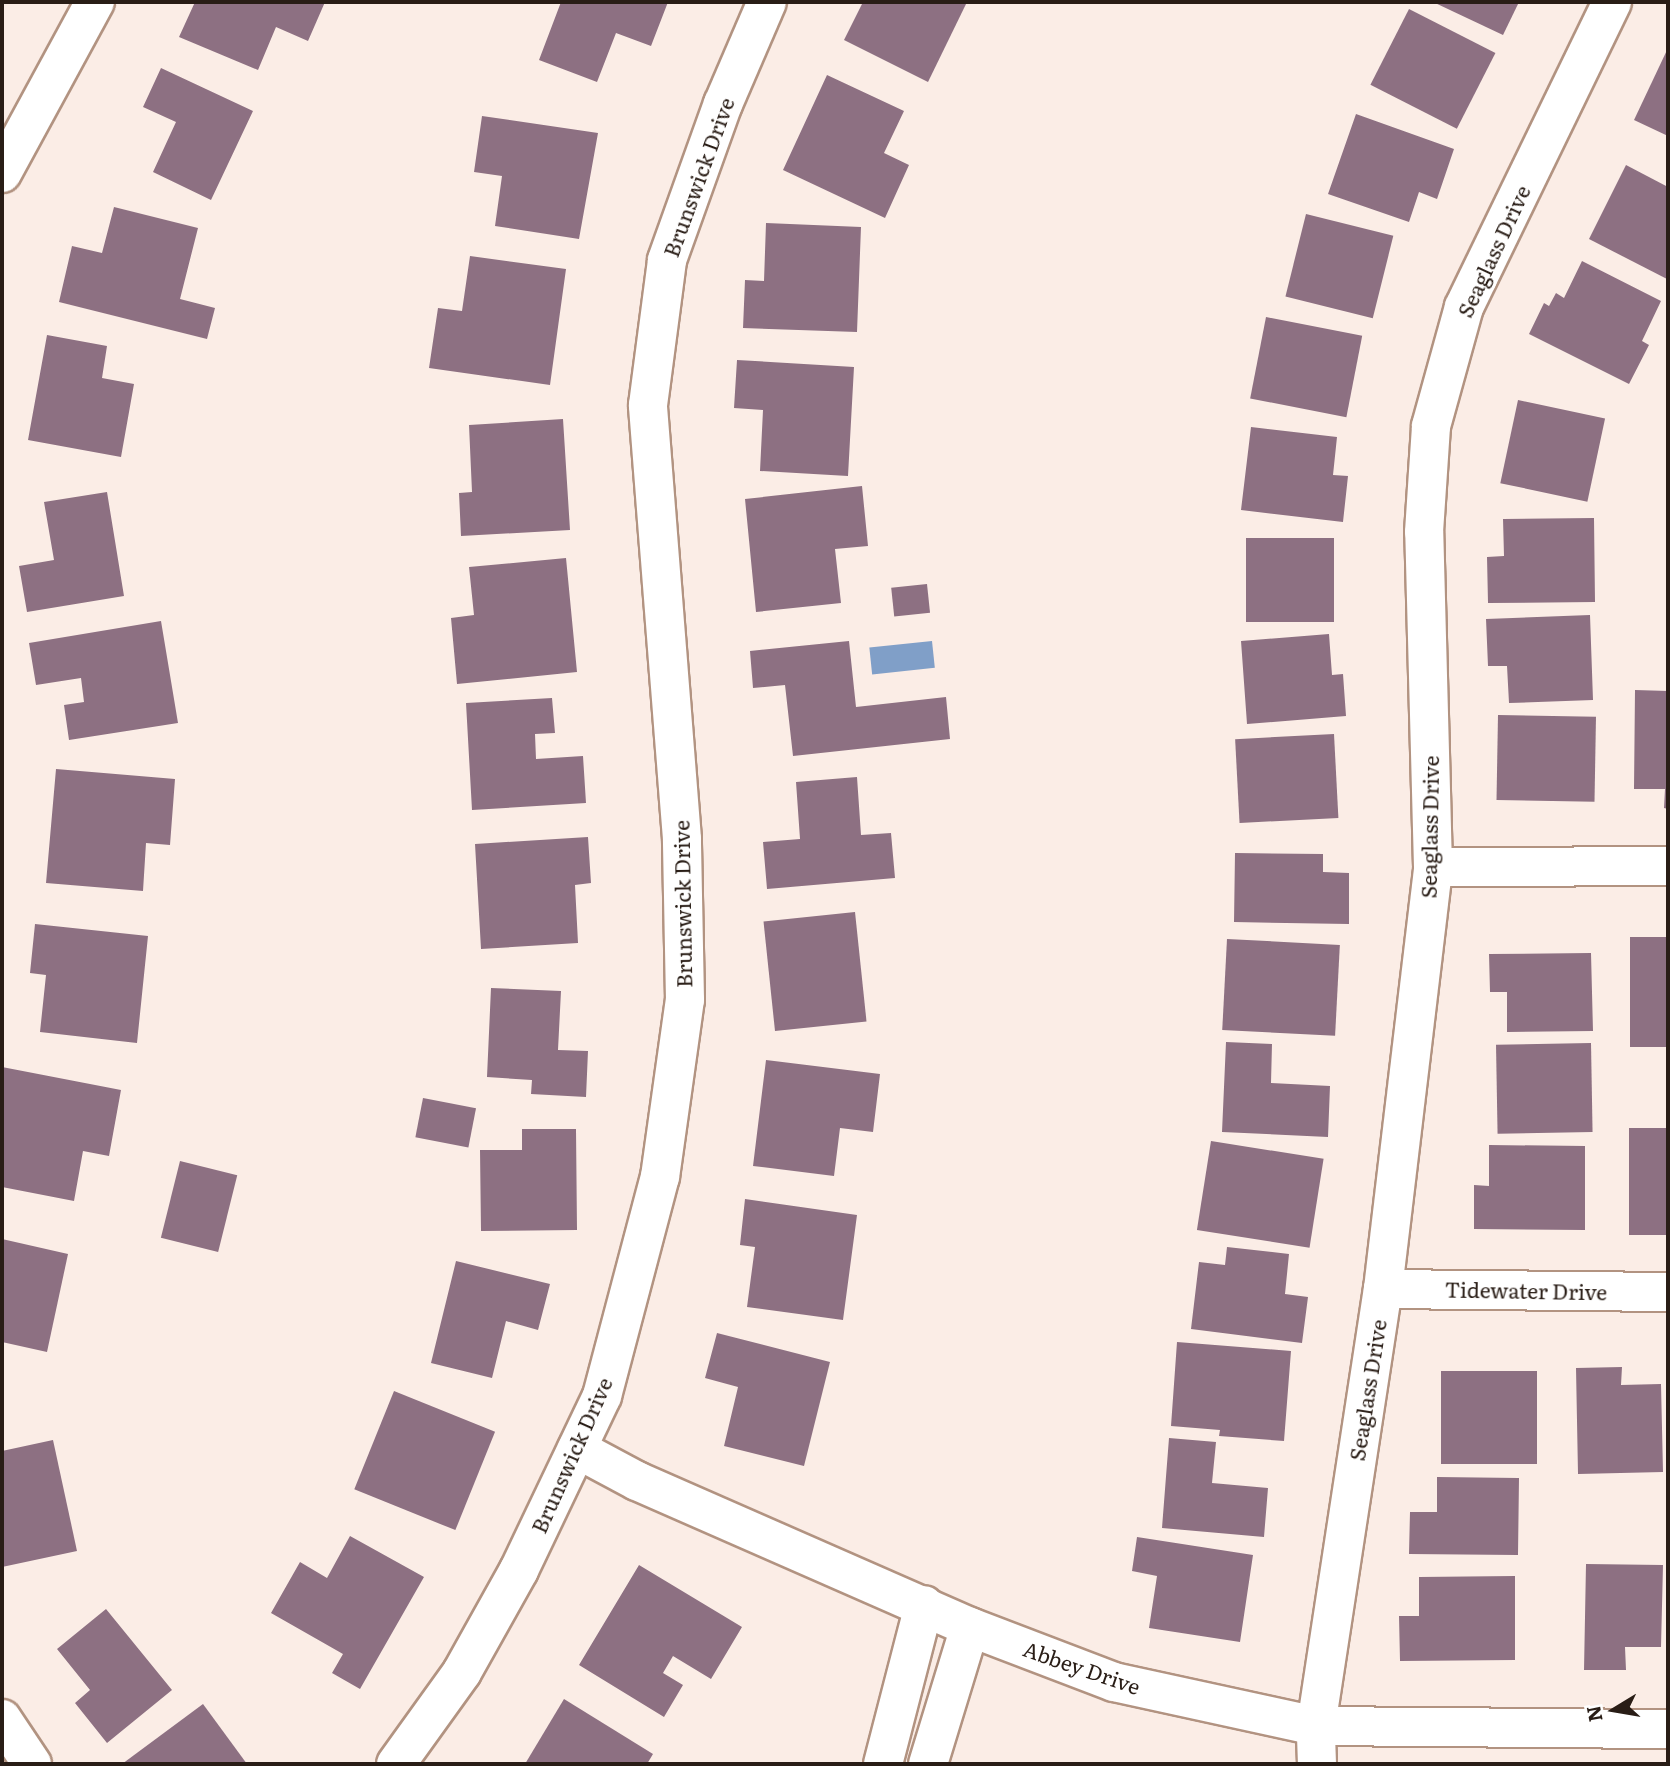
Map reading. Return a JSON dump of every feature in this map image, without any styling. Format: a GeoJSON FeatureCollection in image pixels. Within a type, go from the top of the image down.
{"type":"FeatureCollection","features":[{"type":"Feature","properties":{"kind":"street"},"geometry":{"type":"LineString","coordinates":[[2,173],[95,2]]}},
{"type":"Feature","properties":{"kind":"street","name":"Brunswick Drive"},"geometry":{"type":"LineString","coordinates":[[396,1764],[462,1672],[519,1570],[602,1396],[660,1177],[685,1000],[682,839],[648,405],[667,260],[723,104],[767,2]]}},
{"type":"Feature","properties":{"kind":"street","name":"Seaglass Drive"},"geometry":{"type":"LineString","coordinates":[[1317,1764],[1316,1726],[1383,1289],[1433,867],[1424,532],[1431,426],[1464,307],[1612,2]]}},
{"type":"Feature","properties":{"kind":"street"},"geometry":{"type":"LineString","coordinates":[[1433,867],[1668,866]]}},
{"type":"Feature","properties":{"kind":"street","name":"Tidewater Drive"},"geometry":{"type":"LineString","coordinates":[[1383,1289],[1668,1292]]}},
{"type":"Feature","properties":{"kind":"street","name":"Abbey Drive"},"geometry":{"type":"LineString","coordinates":[[577,1449],[638,1481],[970,1627],[1114,1682],[1316,1726],[1668,1728]]}},
{"type":"Feature","properties":{"kind":"street"},"geometry":{"type":"LineString","coordinates":[[883,1764],[923,1605]]}},
{"type":"Feature","properties":{"kind":"street"},"geometry":{"type":"LineString","coordinates":[[928,1764],[970,1627]]}},
{"type":"Feature","properties":{"kind":"street"},"geometry":{"type":"LineString","coordinates":[[2,1719],[32,1764]]}},
{"type":"Feature","properties":{"kind":"water"},"geometry":{"type":"Polygon","coordinates":[[[932,641],[935,668],[872,674],[869,648],[932,641]]]}},
{"type":"Feature","properties":{"kind":"building"},"geometry":{"type":"Polygon","coordinates":[[[195,2],[325,2],[308,41],[276,27],[258,70],[179,37],[195,2]]]}},
{"type":"Feature","properties":{"kind":"building"},"geometry":{"type":"Polygon","coordinates":[[[561,2],[668,2],[651,46],[616,33],[597,82],[539,60],[561,2]]]}},
{"type":"Feature","properties":{"kind":"building"},"geometry":{"type":"Polygon","coordinates":[[[863,2],[967,2],[928,82],[844,40],[863,2]]]}},
{"type":"Feature","properties":{"kind":"building"},"geometry":{"type":"Polygon","coordinates":[[[1433,2],[1519,2],[1503,35],[1433,2]]]}},
{"type":"Feature","properties":{"kind":"building"},"geometry":{"type":"Polygon","coordinates":[[[1409,9],[1495,53],[1457,129],[1370,85],[1409,9]]]}},
{"type":"Feature","properties":{"kind":"building"},"geometry":{"type":"Polygon","coordinates":[[[1668,48],[1668,136],[1634,120],[1668,48]]]}},
{"type":"Feature","properties":{"kind":"building"},"geometry":{"type":"Polygon","coordinates":[[[161,68],[253,111],[211,200],[153,172],[176,122],[143,107],[161,68]]]}},
{"type":"Feature","properties":{"kind":"building"},"geometry":{"type":"Polygon","coordinates":[[[827,75],[904,111],[884,153],[909,165],[885,218],[783,170],[827,75]]]}},
{"type":"Feature","properties":{"kind":"building"},"geometry":{"type":"Polygon","coordinates":[[[1356,114],[1454,149],[1437,199],[1419,192],[1409,222],[1328,194],[1356,114]]]}},
{"type":"Feature","properties":{"kind":"building"},"geometry":{"type":"Polygon","coordinates":[[[482,116],[598,133],[579,239],[495,226],[502,176],[474,172],[482,116]]]}},
{"type":"Feature","properties":{"kind":"building"},"geometry":{"type":"Polygon","coordinates":[[[1626,165],[1668,187],[1667,279],[1589,239],[1626,165]]]}},
{"type":"Feature","properties":{"kind":"building"},"geometry":{"type":"Polygon","coordinates":[[[114,207],[198,228],[180,299],[215,308],[207,339],[59,302],[72,246],[102,253],[114,207]]]}},
{"type":"Feature","properties":{"kind":"building"},"geometry":{"type":"Polygon","coordinates":[[[1306,214],[1393,236],[1373,318],[1285,296],[1306,214]]]}},
{"type":"Feature","properties":{"kind":"building"},"geometry":{"type":"Polygon","coordinates":[[[766,223],[861,227],[857,332],[743,328],[745,280],[764,281],[766,223]]]}},
{"type":"Feature","properties":{"kind":"building"},"geometry":{"type":"Polygon","coordinates":[[[470,256],[566,269],[550,385],[429,368],[438,308],[462,311],[470,256]]]}},
{"type":"Feature","properties":{"kind":"building"},"geometry":{"type":"Polygon","coordinates":[[[1582,261],[1661,301],[1642,341],[1649,345],[1629,384],[1529,334],[1544,303],[1549,306],[1556,293],[1564,298],[1582,261]]]}},
{"type":"Feature","properties":{"kind":"building"},"geometry":{"type":"Polygon","coordinates":[[[1266,317],[1362,336],[1346,417],[1250,398],[1266,317]]]}},
{"type":"Feature","properties":{"kind":"building"},"geometry":{"type":"Polygon","coordinates":[[[47,335],[107,346],[102,378],[134,384],[121,457],[28,440],[47,335]]]}},
{"type":"Feature","properties":{"kind":"building"},"geometry":{"type":"Polygon","coordinates":[[[737,360],[854,367],[848,476],[760,471],[763,410],[734,408],[737,360]]]}},
{"type":"Feature","properties":{"kind":"building"},"geometry":{"type":"Polygon","coordinates":[[[1518,400],[1605,419],[1587,502],[1500,483],[1518,400]]]}},
{"type":"Feature","properties":{"kind":"building"},"geometry":{"type":"Polygon","coordinates":[[[563,419],[570,530],[461,536],[459,493],[472,492],[469,425],[563,419]]]}},
{"type":"Feature","properties":{"kind":"building"},"geometry":{"type":"Polygon","coordinates":[[[1251,427],[1337,437],[1333,475],[1348,476],[1343,522],[1241,510],[1251,427]]]}},
{"type":"Feature","properties":{"kind":"building"},"geometry":{"type":"Polygon","coordinates":[[[862,486],[868,546],[835,549],[841,603],[756,612],[745,499],[862,486]]]}},
{"type":"Feature","properties":{"kind":"building"},"geometry":{"type":"Polygon","coordinates":[[[107,492],[124,596],[27,612],[19,566],[54,560],[44,502],[107,492]]]}},
{"type":"Feature","properties":{"kind":"building"},"geometry":{"type":"Polygon","coordinates":[[[1594,518],[1595,602],[1488,603],[1487,557],[1504,556],[1503,519],[1594,518]]]}},
{"type":"Feature","properties":{"kind":"building"},"geometry":{"type":"Polygon","coordinates":[[[1246,538],[1334,538],[1334,622],[1246,622],[1246,538]]]}},
{"type":"Feature","properties":{"kind":"building"},"geometry":{"type":"Polygon","coordinates":[[[566,558],[577,672],[457,684],[451,618],[474,615],[469,567],[566,558]]]}},
{"type":"Feature","properties":{"kind":"building"},"geometry":{"type":"Polygon","coordinates":[[[927,584],[930,613],[894,617],[891,588],[927,584]]]}},
{"type":"Feature","properties":{"kind":"building"},"geometry":{"type":"Polygon","coordinates":[[[1590,615],[1593,700],[1509,703],[1507,666],[1488,666],[1486,619],[1590,615]]]}},
{"type":"Feature","properties":{"kind":"building"},"geometry":{"type":"Polygon","coordinates":[[[161,621],[178,723],[69,740],[64,705],[84,702],[81,678],[36,685],[29,643],[161,621]]]}},
{"type":"Feature","properties":{"kind":"building"},"geometry":{"type":"Polygon","coordinates":[[[1329,634],[1332,675],[1343,674],[1346,716],[1247,724],[1241,641],[1329,634]]]}},
{"type":"Feature","properties":{"kind":"building"},"geometry":{"type":"Polygon","coordinates":[[[849,641],[856,707],[946,697],[950,739],[793,756],[785,685],[753,688],[750,651],[849,641]]]}},
{"type":"Feature","properties":{"kind":"building"},"geometry":{"type":"Polygon","coordinates":[[[1635,690],[1668,691],[1668,809],[1664,808],[1665,789],[1634,789],[1635,690]]]}},
{"type":"Feature","properties":{"kind":"building"},"geometry":{"type":"Polygon","coordinates":[[[552,698],[555,733],[535,734],[536,759],[583,756],[586,803],[472,810],[466,703],[552,698]]]}},
{"type":"Feature","properties":{"kind":"building"},"geometry":{"type":"Polygon","coordinates":[[[1498,715],[1596,717],[1595,802],[1497,800],[1498,715]]]}},
{"type":"Feature","properties":{"kind":"building"},"geometry":{"type":"Polygon","coordinates":[[[1334,734],[1338,818],[1240,823],[1235,739],[1334,734]]]}},
{"type":"Feature","properties":{"kind":"building"},"geometry":{"type":"Polygon","coordinates":[[[56,769],[175,779],[170,845],[146,843],[143,891],[46,883],[56,769]]]}},
{"type":"Feature","properties":{"kind":"building"},"geometry":{"type":"Polygon","coordinates":[[[857,777],[861,835],[891,833],[895,878],[767,889],[763,842],[800,839],[796,782],[857,777]]]}},
{"type":"Feature","properties":{"kind":"building"},"geometry":{"type":"Polygon","coordinates":[[[588,837],[591,883],[575,885],[578,943],[481,949],[475,844],[588,837]]]}},
{"type":"Feature","properties":{"kind":"building"},"geometry":{"type":"Polygon","coordinates":[[[1235,853],[1323,854],[1323,872],[1349,873],[1349,924],[1234,922],[1235,853]]]}},
{"type":"Feature","properties":{"kind":"building"},"geometry":{"type":"Polygon","coordinates":[[[855,912],[866,1021],[775,1031],[764,922],[855,912]]]}},
{"type":"Feature","properties":{"kind":"building"},"geometry":{"type":"Polygon","coordinates":[[[35,924],[148,936],[137,1043],[40,1032],[46,975],[30,973],[35,924]]]}},
{"type":"Feature","properties":{"kind":"building"},"geometry":{"type":"Polygon","coordinates":[[[1630,937],[1668,937],[1668,1047],[1630,1047],[1630,937]]]}},
{"type":"Feature","properties":{"kind":"building"},"geometry":{"type":"Polygon","coordinates":[[[1227,939],[1340,945],[1335,1036],[1222,1030],[1227,939]]]}},
{"type":"Feature","properties":{"kind":"building"},"geometry":{"type":"Polygon","coordinates":[[[1591,953],[1593,1031],[1507,1032],[1507,992],[1490,992],[1489,954],[1591,953]]]}},
{"type":"Feature","properties":{"kind":"building"},"geometry":{"type":"Polygon","coordinates":[[[491,988],[561,991],[558,1050],[588,1051],[586,1097],[531,1094],[532,1080],[487,1077],[491,988]]]}},
{"type":"Feature","properties":{"kind":"building"},"geometry":{"type":"Polygon","coordinates":[[[1226,1042],[1272,1044],[1271,1083],[1330,1086],[1328,1137],[1222,1132],[1226,1042]]]}},
{"type":"Feature","properties":{"kind":"building"},"geometry":{"type":"Polygon","coordinates":[[[1591,1043],[1593,1132],[1498,1134],[1496,1045],[1591,1043]]]}},
{"type":"Feature","properties":{"kind":"building"},"geometry":{"type":"Polygon","coordinates":[[[766,1060],[880,1074],[873,1132],[840,1128],[834,1176],[753,1166],[766,1060]]]}},
{"type":"Feature","properties":{"kind":"building"},"geometry":{"type":"Polygon","coordinates":[[[2,1067],[121,1090],[109,1156],[83,1151],[74,1201],[2,1187],[2,1067]]]}},
{"type":"Feature","properties":{"kind":"building"},"geometry":{"type":"Polygon","coordinates":[[[423,1098],[476,1108],[468,1148],[415,1137],[423,1098]]]}},
{"type":"Feature","properties":{"kind":"building"},"geometry":{"type":"Polygon","coordinates":[[[1629,1128],[1668,1128],[1668,1235],[1629,1235],[1629,1128]]]}},
{"type":"Feature","properties":{"kind":"building"},"geometry":{"type":"Polygon","coordinates":[[[522,1129],[576,1129],[577,1230],[481,1231],[480,1150],[522,1150],[522,1129]]]}},
{"type":"Feature","properties":{"kind":"building"},"geometry":{"type":"Polygon","coordinates":[[[1211,1141],[1324,1159],[1310,1248],[1197,1230],[1211,1141]]]}},
{"type":"Feature","properties":{"kind":"building"},"geometry":{"type":"Polygon","coordinates":[[[1489,1145],[1585,1146],[1585,1230],[1474,1229],[1474,1185],[1489,1186],[1489,1145]]]}},
{"type":"Feature","properties":{"kind":"building"},"geometry":{"type":"Polygon","coordinates":[[[180,1161],[237,1175],[218,1252],[161,1238],[180,1161]]]}},
{"type":"Feature","properties":{"kind":"building"},"geometry":{"type":"Polygon","coordinates":[[[745,1199],[857,1215],[843,1320],[747,1307],[755,1247],[740,1245],[745,1199]]]}},
{"type":"Feature","properties":{"kind":"building"},"geometry":{"type":"Polygon","coordinates":[[[2,1239],[68,1254],[47,1352],[2,1342],[2,1239]]]}},
{"type":"Feature","properties":{"kind":"building"},"geometry":{"type":"Polygon","coordinates":[[[1227,1247],[1289,1254],[1285,1294],[1308,1297],[1302,1343],[1191,1329],[1199,1262],[1225,1265],[1227,1247]]]}},
{"type":"Feature","properties":{"kind":"building"},"geometry":{"type":"Polygon","coordinates":[[[456,1261],[550,1284],[538,1330],[506,1321],[492,1378],[431,1363],[456,1261]]]}},
{"type":"Feature","properties":{"kind":"building"},"geometry":{"type":"Polygon","coordinates":[[[717,1333],[830,1362],[804,1466],[724,1446],[738,1387],[705,1378],[717,1333]]]}},
{"type":"Feature","properties":{"kind":"building"},"geometry":{"type":"Polygon","coordinates":[[[1177,1342],[1291,1351],[1284,1441],[1219,1436],[1220,1430],[1171,1426],[1177,1342]]]}},
{"type":"Feature","properties":{"kind":"building"},"geometry":{"type":"Polygon","coordinates":[[[1622,1367],[1621,1385],[1661,1384],[1663,1472],[1578,1474],[1576,1368],[1622,1367]]]}},
{"type":"Feature","properties":{"kind":"building"},"geometry":{"type":"Polygon","coordinates":[[[1441,1371],[1537,1371],[1537,1464],[1441,1464],[1441,1371]]]}},
{"type":"Feature","properties":{"kind":"building"},"geometry":{"type":"Polygon","coordinates":[[[394,1391],[495,1432],[455,1530],[354,1489],[394,1391]]]}},
{"type":"Feature","properties":{"kind":"building"},"geometry":{"type":"Polygon","coordinates":[[[1169,1438],[1216,1442],[1212,1483],[1268,1488],[1264,1537],[1162,1528],[1169,1438]]]}},
{"type":"Feature","properties":{"kind":"building"},"geometry":{"type":"Polygon","coordinates":[[[53,1440],[77,1551],[2,1567],[2,1451],[53,1440]]]}},
{"type":"Feature","properties":{"kind":"building"},"geometry":{"type":"Polygon","coordinates":[[[1437,1477],[1519,1478],[1518,1555],[1409,1554],[1410,1512],[1437,1512],[1437,1477]]]}},
{"type":"Feature","properties":{"kind":"building"},"geometry":{"type":"Polygon","coordinates":[[[350,1536],[424,1577],[360,1689],[332,1673],[343,1654],[271,1613],[300,1562],[327,1578],[350,1536]]]}},
{"type":"Feature","properties":{"kind":"building"},"geometry":{"type":"Polygon","coordinates":[[[1137,1537],[1253,1555],[1240,1642],[1149,1628],[1157,1576],[1132,1571],[1137,1537]]]}},
{"type":"Feature","properties":{"kind":"building"},"geometry":{"type":"Polygon","coordinates":[[[1586,1564],[1663,1565],[1661,1647],[1625,1647],[1626,1670],[1584,1670],[1586,1564]]]}},
{"type":"Feature","properties":{"kind":"building"},"geometry":{"type":"Polygon","coordinates":[[[639,1565],[742,1627],[711,1679],[673,1656],[663,1673],[683,1685],[664,1717],[579,1665],[639,1565]]]}},
{"type":"Feature","properties":{"kind":"building"},"geometry":{"type":"Polygon","coordinates":[[[1515,1576],[1515,1660],[1400,1661],[1399,1616],[1419,1616],[1419,1577],[1515,1576]]]}},
{"type":"Feature","properties":{"kind":"building"},"geometry":{"type":"Polygon","coordinates":[[[106,1609],[172,1690],[107,1743],[75,1703],[90,1690],[57,1649],[106,1609]]]}},
{"type":"Feature","properties":{"kind":"building"},"geometry":{"type":"Polygon","coordinates":[[[564,1699],[653,1754],[647,1764],[525,1764],[564,1699]]]}},
{"type":"Feature","properties":{"kind":"building"},"geometry":{"type":"Polygon","coordinates":[[[203,1704],[247,1764],[122,1764],[203,1704]]]}}]}
